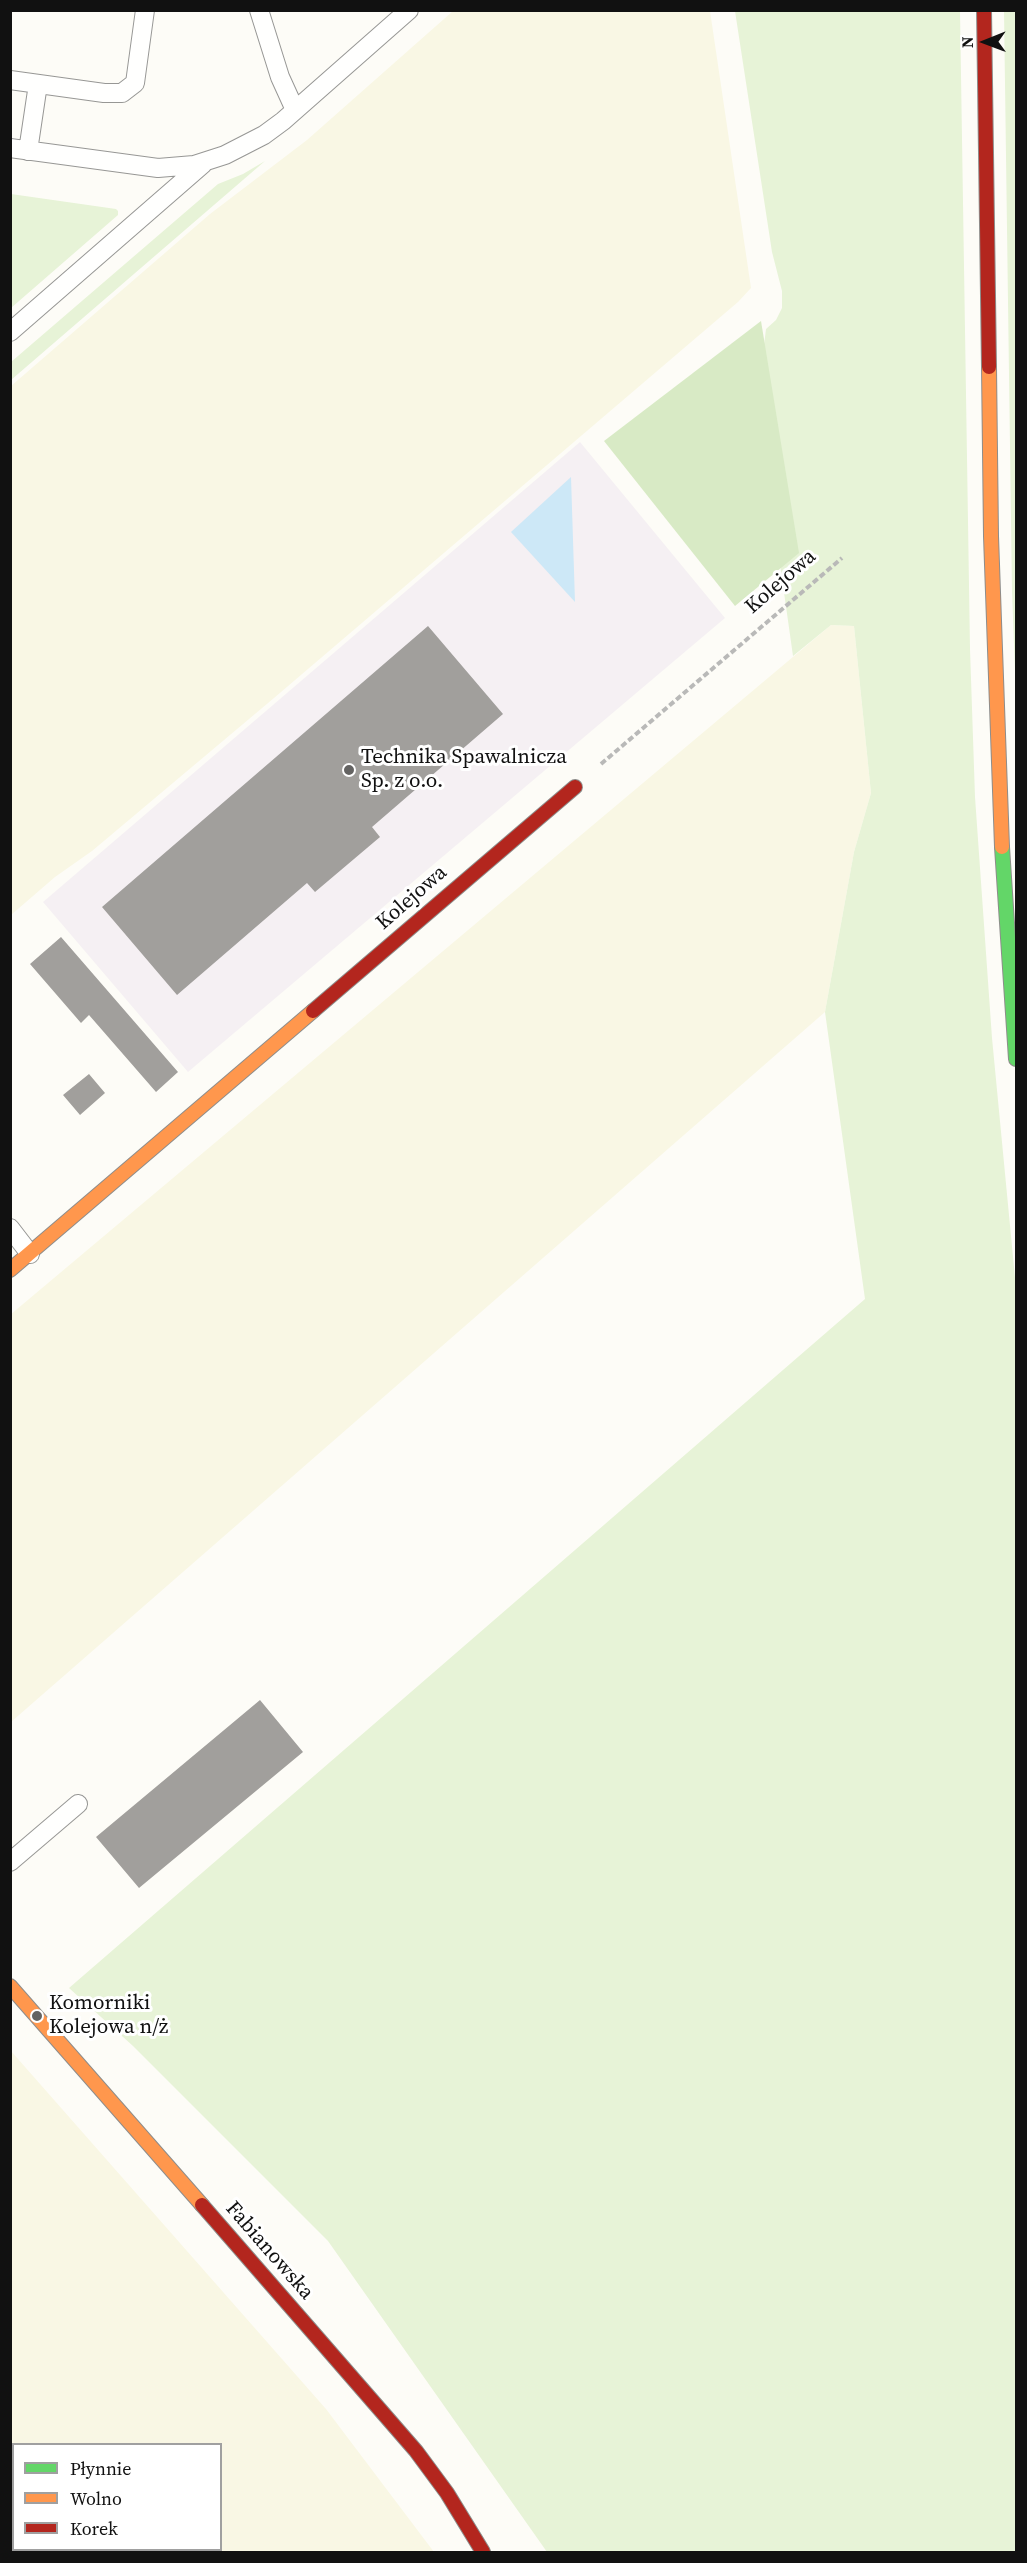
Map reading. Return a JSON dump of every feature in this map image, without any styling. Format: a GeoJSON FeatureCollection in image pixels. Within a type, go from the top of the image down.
{"type":"FeatureCollection","features":[{"type":"Feature","properties":{"kind":"main road"},"geometry":{"type":"LineString","coordinates":[[984,10],[991,536],[1003,876],[1017,1059]]}},
{"type":"Feature","properties":{"kind":"main road","name":"Kolejowa"},"geometry":{"type":"LineString","coordinates":[[10,1270],[575,787]]}},
{"type":"Feature","properties":{"kind":"main road","name":"Fabianowska"},"geometry":{"type":"LineString","coordinates":[[10,1986],[409,2443],[447,2493],[483,2553]]}},
{"type":"Feature","properties":{"kind":"lane"},"geometry":{"type":"LineString","coordinates":[[10,80],[104,93],[122,93],[135,83],[146,10]]}},
{"type":"Feature","properties":{"kind":"lane"},"geometry":{"type":"LineString","coordinates":[[259,10],[280,76],[295,110]]}},
{"type":"Feature","properties":{"kind":"lane"},"geometry":{"type":"LineString","coordinates":[[38,84],[19,150],[148,168],[184,166],[204,162],[246,146],[264,135],[409,10]]}},
{"type":"Feature","properties":{"kind":"lane"},"geometry":{"type":"LineString","coordinates":[[10,332],[204,162]]}},
{"type":"Feature","properties":{"kind":"lane"},"geometry":{"type":"LineString","coordinates":[[10,1228],[30,1254]]}},
{"type":"Feature","properties":{"kind":"lane"},"geometry":{"type":"LineString","coordinates":[[10,1862],[78,1804]]}},
{"type":"Feature","properties":{"kind":"path","name":"Kolejowa"},"geometry":{"type":"LineString","coordinates":[[575,787],[842,558]]}},
{"type":"Feature","properties":{"kind":"shaded area"},"geometry":{"type":"Polygon","coordinates":[[[453,11],[710,11],[751,288],[738,302],[274,698],[92,851],[55,877],[11,915],[11,386],[210,214],[307,140],[453,11]]]}},
{"type":"Feature","properties":{"kind":"shaded area","name":"Technika Spawalnicza Sp. z o.o."},"geometry":{"type":"Polygon","coordinates":[[[580,442],[725,618],[188,1072],[43,902],[580,442]]]}},
{"type":"Feature","properties":{"kind":"shaded area"},"geometry":{"type":"Polygon","coordinates":[[[831,625],[854,626],[871,793],[854,852],[825,1012],[11,1722],[10,1315],[831,625]]]}},
{"type":"Feature","properties":{"kind":"shaded area"},"geometry":{"type":"Polygon","coordinates":[[[11,2051],[326,2409],[434,2552],[11,2552],[11,2051]]]}},
{"type":"Feature","properties":{"kind":"green space"},"geometry":{"type":"Polygon","coordinates":[[[735,11],[960,11],[970,649],[975,797],[992,1038],[1016,1288],[1016,2552],[547,2552],[328,2241],[133,2046],[69,1988],[865,1299],[825,1012],[854,852],[871,793],[854,626],[831,625],[793,656],[780,564],[764,345],[766,329],[776,320],[782,308],[782,291],[772,252],[735,11]]]}},
{"type":"Feature","properties":{"kind":"green space"},"geometry":{"type":"Polygon","coordinates":[[[1004,11],[1016,11],[1016,698],[1012,592],[1004,11]]]}},
{"type":"Feature","properties":{"kind":"green space"},"geometry":{"type":"Polygon","coordinates":[[[265,161],[11,380],[11,362],[218,184],[243,174],[265,161]]]}},
{"type":"Feature","properties":{"kind":"green space"},"geometry":{"type":"Polygon","coordinates":[[[11,194],[116,209],[118,215],[11,308],[11,194]]]}},
{"type":"Feature","properties":{"kind":"green space"},"geometry":{"type":"Polygon","coordinates":[[[761,321],[799,553],[735,606],[604,441],[761,321]]]}},
{"type":"Feature","properties":{"kind":"water"},"geometry":{"type":"Polygon","coordinates":[[[571,477],[575,602],[511,532],[571,477]]]}},
{"type":"Feature","properties":{"kind":"building","name":"Technika Spawalnicza Sp. z o.o."},"geometry":{"type":"Polygon","coordinates":[[[428,626],[503,714],[372,827],[380,837],[315,892],[307,883],[177,995],[102,907],[428,626]]]}},
{"type":"Feature","properties":{"kind":"building"},"geometry":{"type":"Polygon","coordinates":[[[61,937],[178,1072],[156,1092],[89,1015],[81,1023],[30,964],[61,937]]]}},
{"type":"Feature","properties":{"kind":"building"},"geometry":{"type":"Polygon","coordinates":[[[89,1074],[105,1093],[80,1115],[63,1095],[89,1074]]]}},
{"type":"Feature","properties":{"kind":"building"},"geometry":{"type":"Polygon","coordinates":[[[260,1700],[303,1752],[139,1888],[96,1837],[260,1700]]]}},
{"type":"Feature","properties":{"kind":"traffic: fast"},"geometry":{"type":"LineString","coordinates":[[1002,847],[1016,1059]]}},
{"type":"Feature","properties":{"kind":"traffic: slow"},"geometry":{"type":"LineString","coordinates":[[989,367],[991,536],[1002,847]]}},
{"type":"Feature","properties":{"kind":"traffic: slow"},"geometry":{"type":"LineString","coordinates":[[10,1270],[313,1011]]}},
{"type":"Feature","properties":{"kind":"traffic: slow"},"geometry":{"type":"LineString","coordinates":[[10,1986],[202,2205]]}},
{"type":"Feature","properties":{"kind":"traffic: jam"},"geometry":{"type":"LineString","coordinates":[[984,10],[989,367]]}},
{"type":"Feature","properties":{"kind":"traffic: jam"},"geometry":{"type":"LineString","coordinates":[[313,1011],[575,787]]}},
{"type":"Feature","properties":{"kind":"traffic: jam"},"geometry":{"type":"LineString","coordinates":[[202,2205],[416,2451],[447,2493],[483,2552]]}},
{"type":"Feature","properties":{"kind":"place","name":"Technika Spawalnicza Sp. z o.o."},"geometry":{"type":"Point","coordinates":[349,770]}},
{"type":"Feature","properties":{"kind":"place","name":"Komorniki Kolejowa n/ż"},"geometry":{"type":"Point","coordinates":[37,2016]}}]}
